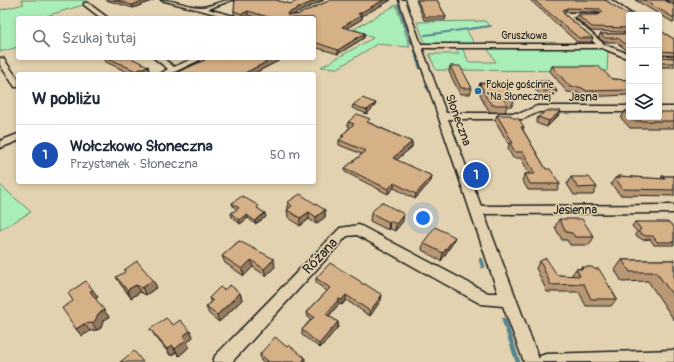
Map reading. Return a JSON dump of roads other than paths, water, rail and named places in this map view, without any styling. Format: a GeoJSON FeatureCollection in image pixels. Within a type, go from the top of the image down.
{"type":"FeatureCollection","features":[{"type":"Feature","properties":{"kind":"street"},"geometry":{"type":"LineString","coordinates":[[164,0],[230,16]]}},
{"type":"Feature","properties":{"kind":"street"},"geometry":{"type":"LineString","coordinates":[[179,4],[189,0]]}},
{"type":"Feature","properties":{"kind":"street"},"geometry":{"type":"LineString","coordinates":[[203,9],[229,0]]}},
{"type":"Feature","properties":{"kind":"street","name":"Słoneczna"},"geometry":{"type":"LineString","coordinates":[[402,0],[508,300],[532,362]]}},
{"type":"Feature","properties":{"kind":"street"},"geometry":{"type":"LineString","coordinates":[[608,0],[626,12]]}},
{"type":"Feature","properties":{"kind":"street"},"geometry":{"type":"LineString","coordinates":[[86,4],[102,16]]}},
{"type":"Feature","properties":{"kind":"street"},"geometry":{"type":"LineString","coordinates":[[598,15],[566,15],[603,46]]}},
{"type":"Feature","properties":{"kind":"street"},"geometry":{"type":"LineString","coordinates":[[589,34],[602,34]]}},
{"type":"Feature","properties":{"kind":"street","name":"Gruszkowa"},"geometry":{"type":"LineString","coordinates":[[417,46],[603,46],[626,56]]}},
{"type":"Feature","properties":{"kind":"street"},"geometry":{"type":"LineString","coordinates":[[662,58],[674,58]]}},
{"type":"Feature","properties":{"kind":"street"},"geometry":{"type":"LineString","coordinates":[[0,60],[16,82]]}},
{"type":"Feature","properties":{"kind":"street"},"geometry":{"type":"LineString","coordinates":[[161,60],[174,70]]}},
{"type":"Feature","properties":{"kind":"street"},"geometry":{"type":"LineString","coordinates":[[169,72],[196,60]]}},
{"type":"Feature","properties":{"kind":"street","name":"Jasna"},"geometry":{"type":"LineString","coordinates":[[443,116],[523,116],[537,109],[626,109]]}},
{"type":"Feature","properties":{"kind":"street"},"geometry":{"type":"LineString","coordinates":[[662,110],[674,110]]}},
{"type":"Feature","properties":{"kind":"street"},"geometry":{"type":"LineString","coordinates":[[0,145],[16,139]]}},
{"type":"Feature","properties":{"kind":"street","name":"Jesienna"},"geometry":{"type":"LineString","coordinates":[[476,210],[674,209]]}},
{"type":"Feature","properties":{"kind":"street","name":"Różana"},"geometry":{"type":"LineString","coordinates":[[222,362],[344,230],[359,230],[486,299],[508,300]]}},
{"type":"Feature","properties":{"kind":"street"},"geometry":{"type":"LineString","coordinates":[[546,362],[674,358]]}},
{"type":"Feature","properties":{"kind":"waterway"},"geometry":{"type":"LineString","coordinates":[[398,5],[411,43]]}},
{"type":"Feature","properties":{"kind":"waterway"},"geometry":{"type":"LineString","coordinates":[[425,35],[491,26],[489,26]]}},
{"type":"Feature","properties":{"kind":"waterway"},"geometry":{"type":"LineString","coordinates":[[414,49],[417,57]]}},
{"type":"Feature","properties":{"kind":"waterway"},"geometry":{"type":"LineString","coordinates":[[416,56],[420,68]]}},
{"type":"Feature","properties":{"kind":"waterway"},"geometry":{"type":"LineString","coordinates":[[481,260],[483,266]]}},
{"type":"Feature","properties":{"kind":"waterway"},"geometry":{"type":"LineString","coordinates":[[504,320],[518,362]]}},
{"type":"Feature","properties":{"kind":"place","name":"Pokoje gościnne \"Na Słonecznej\""},"geometry":{"type":"Point","coordinates":[478,91]}},
{"type":"Feature","properties":{"kind":"place","name":"Wołczkowo Słoneczna"},"geometry":{"type":"Point","coordinates":[476,175]}}]}
